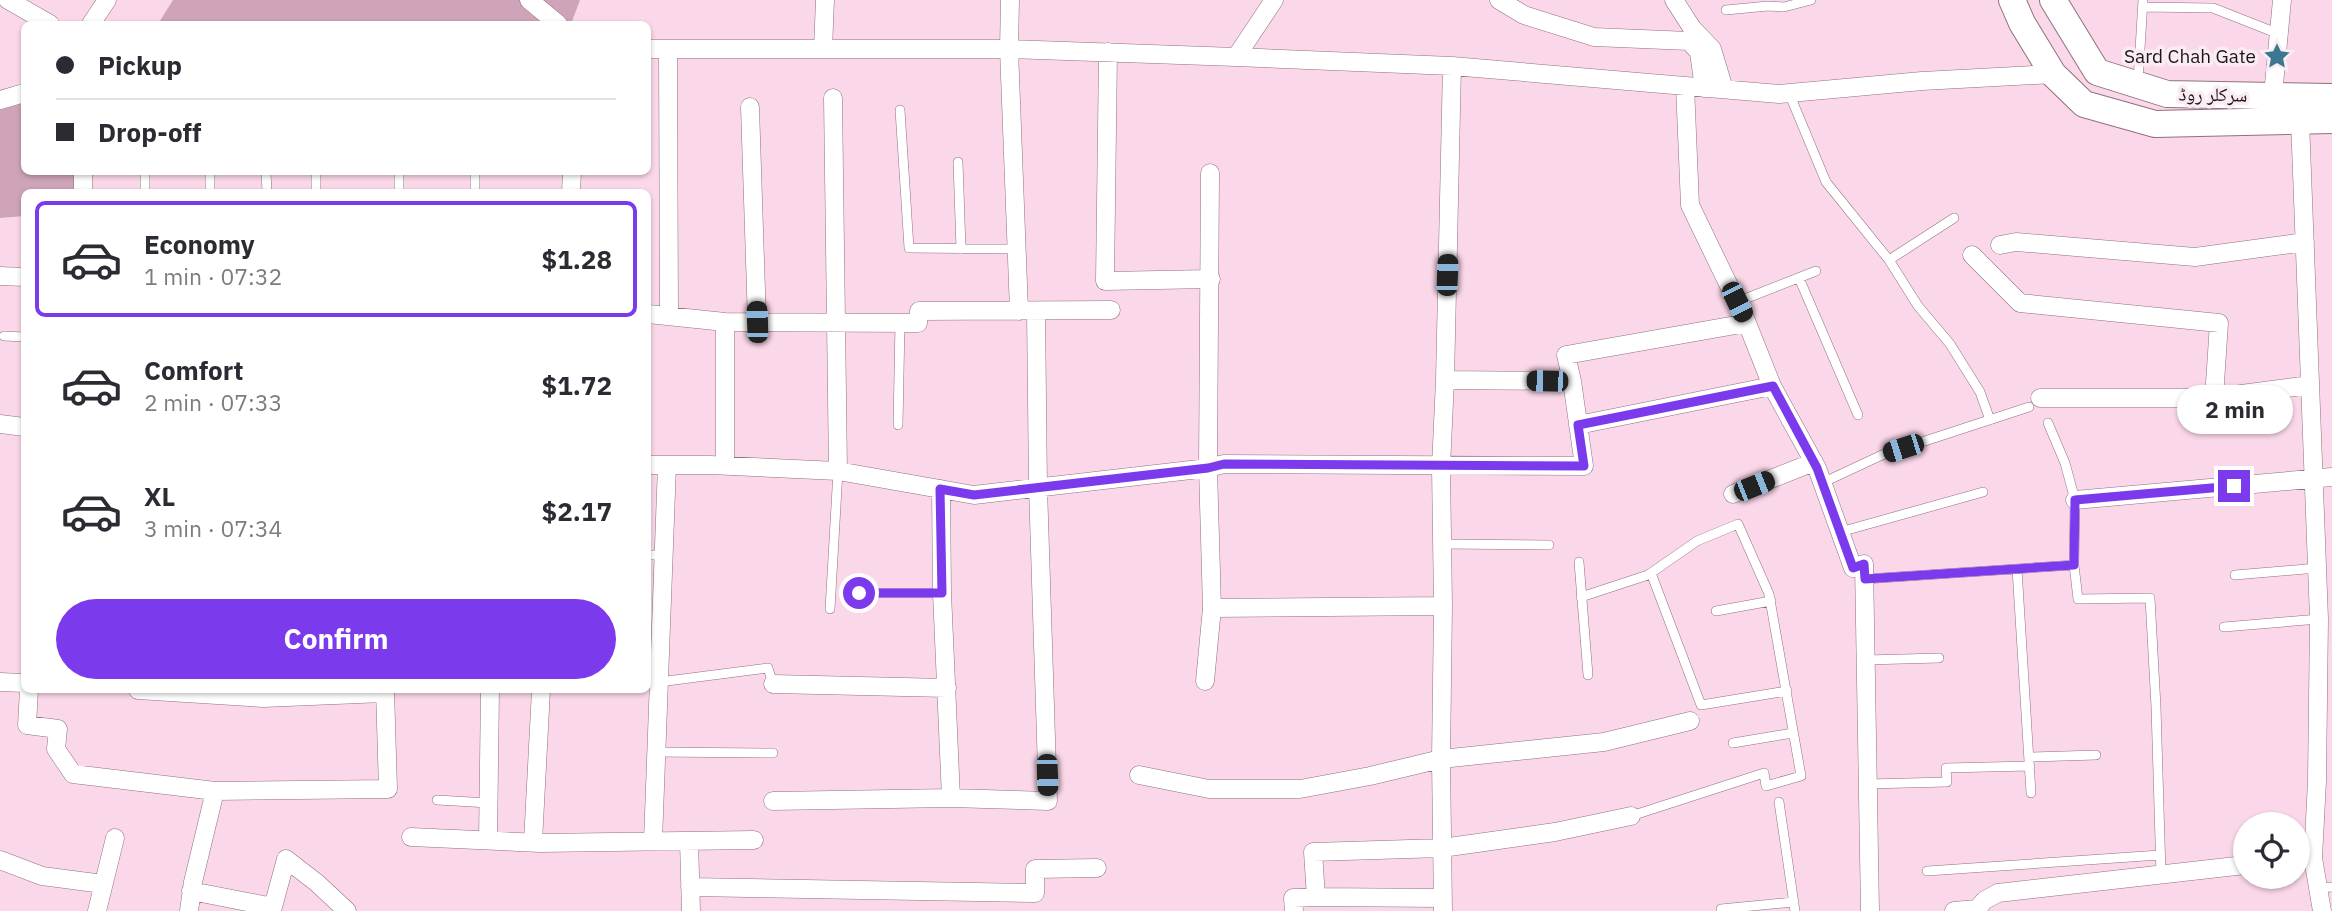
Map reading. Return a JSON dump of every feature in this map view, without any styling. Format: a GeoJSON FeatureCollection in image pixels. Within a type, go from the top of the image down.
{"type":"FeatureCollection","features":[{"type":"Feature","properties":{"kind":"main road"},"geometry":{"type":"LineString","coordinates":[[2012,0],[2022,23],[2053,74],[2084,104],[2155,124],[2332,120]]}},
{"type":"Feature","properties":{"kind":"main road","name":"سرکلر روڈ"},"geometry":{"type":"LineString","coordinates":[[2053,0],[2098,72],[2167,94],[2332,97]]}},
{"type":"Feature","properties":{"kind":"street"},"geometry":{"type":"LineString","coordinates":[[9,0],[45,21]]}},
{"type":"Feature","properties":{"kind":"street"},"geometry":{"type":"LineString","coordinates":[[92,21],[107,0]]}},
{"type":"Feature","properties":{"kind":"street"},"geometry":{"type":"LineString","coordinates":[[529,0],[554,21]]}},
{"type":"Feature","properties":{"kind":"street"},"geometry":{"type":"LineString","coordinates":[[823,49],[825,0]]}},
{"type":"Feature","properties":{"kind":"street"},"geometry":{"type":"LineString","coordinates":[[773,801],[951,798],[1048,801],[1038,487],[1028,311],[1017,249],[1009,49],[1010,0]]}},
{"type":"Feature","properties":{"kind":"street"},"geometry":{"type":"LineString","coordinates":[[1236,57],[1274,0]]}},
{"type":"Feature","properties":{"kind":"street"},"geometry":{"type":"LineString","coordinates":[[1499,0],[1524,15],[1594,37],[1689,41],[1699,52],[1704,88]]}},
{"type":"Feature","properties":{"kind":"street"},"geometry":{"type":"LineString","coordinates":[[1674,0],[1692,28],[1712,49],[1724,89]]}},
{"type":"Feature","properties":{"kind":"street"},"geometry":{"type":"LineString","coordinates":[[2273,95],[2282,0]]}},
{"type":"Feature","properties":{"kind":"street"},"geometry":{"type":"LineString","coordinates":[[651,49],[1009,49],[1108,52],[1452,66],[1789,93],[1922,81],[2053,74]]}},
{"type":"Feature","properties":{"kind":"street"},"geometry":{"type":"LineString","coordinates":[[668,49],[669,316]]}},
{"type":"Feature","properties":{"kind":"street"},"geometry":{"type":"LineString","coordinates":[[1108,52],[1105,281],[1210,279]]}},
{"type":"Feature","properties":{"kind":"street"},"geometry":{"type":"LineString","coordinates":[[1294,911],[1293,898],[1316,897],[1442,905],[1441,467],[1452,66]]}},
{"type":"Feature","properties":{"kind":"street"},"geometry":{"type":"LineString","coordinates":[[1685,86],[1690,205],[1747,323],[1773,386],[1814,462],[1853,568],[1864,564],[1870,911]]}},
{"type":"Feature","properties":{"kind":"street"},"geometry":{"type":"LineString","coordinates":[[0,100],[21,94]]}},
{"type":"Feature","properties":{"kind":"street"},"geometry":{"type":"LineString","coordinates":[[833,98],[838,471]]}},
{"type":"Feature","properties":{"kind":"street"},"geometry":{"type":"LineString","coordinates":[[750,107],[757,322]]}},
{"type":"Feature","properties":{"kind":"street"},"geometry":{"type":"LineString","coordinates":[[2300,120],[2319,619],[2320,780],[2310,833]]}},
{"type":"Feature","properties":{"kind":"street"},"geometry":{"type":"LineString","coordinates":[[1205,681],[1212,608],[1208,468],[1210,173]]}},
{"type":"Feature","properties":{"kind":"street"},"geometry":{"type":"LineString","coordinates":[[2000,245],[2016,242],[2195,257],[2305,242]]}},
{"type":"Feature","properties":{"kind":"street"},"geometry":{"type":"LineString","coordinates":[[1972,255],[2020,303],[2219,323],[2214,398]]}},
{"type":"Feature","properties":{"kind":"street"},"geometry":{"type":"LineString","coordinates":[[0,276],[21,277]]}},
{"type":"Feature","properties":{"kind":"street"},"geometry":{"type":"LineString","coordinates":[[651,314],[725,322],[918,323],[919,312],[1111,310]]}},
{"type":"Feature","properties":{"kind":"street"},"geometry":{"type":"LineString","coordinates":[[725,322],[725,466]]}},
{"type":"Feature","properties":{"kind":"street"},"geometry":{"type":"LineString","coordinates":[[651,465],[838,471],[974,495],[1224,464],[1584,466],[1566,355],[1747,323]]}},
{"type":"Feature","properties":{"kind":"street"},"geometry":{"type":"LineString","coordinates":[[1445,380],[1572,381]]}},
{"type":"Feature","properties":{"kind":"street"},"geometry":{"type":"LineString","coordinates":[[2034,403],[2214,398],[2310,385]]}},
{"type":"Feature","properties":{"kind":"street"},"geometry":{"type":"LineString","coordinates":[[1578,425],[1773,386]]}},
{"type":"Feature","properties":{"kind":"street"},"geometry":{"type":"LineString","coordinates":[[0,424],[21,427]]}},
{"type":"Feature","properties":{"kind":"street"},"geometry":{"type":"LineString","coordinates":[[1733,494],[1814,462]]}},
{"type":"Feature","properties":{"kind":"street"},"geometry":{"type":"LineString","coordinates":[[653,841],[659,682],[656,555],[667,465]]}},
{"type":"Feature","properties":{"kind":"street"},"geometry":{"type":"LineString","coordinates":[[2075,500],[2332,477]]}},
{"type":"Feature","properties":{"kind":"street"},"geometry":{"type":"LineString","coordinates":[[940,489],[951,798]]}},
{"type":"Feature","properties":{"kind":"street"},"geometry":{"type":"LineString","coordinates":[[1212,608],[1443,606]]}},
{"type":"Feature","properties":{"kind":"street"},"geometry":{"type":"LineString","coordinates":[[0,682],[21,683]]}},
{"type":"Feature","properties":{"kind":"street"},"geometry":{"type":"LineString","coordinates":[[773,684],[947,688]]}},
{"type":"Feature","properties":{"kind":"street"},"geometry":{"type":"LineString","coordinates":[[29,693],[27,725],[58,729],[56,749],[73,774],[215,792],[388,789],[385,693]]}},
{"type":"Feature","properties":{"kind":"street"},"geometry":{"type":"LineString","coordinates":[[191,693],[263,698],[365,693]]}},
{"type":"Feature","properties":{"kind":"street"},"geometry":{"type":"LineString","coordinates":[[488,840],[490,693]]}},
{"type":"Feature","properties":{"kind":"street"},"geometry":{"type":"LineString","coordinates":[[533,842],[541,693]]}},
{"type":"Feature","properties":{"kind":"street"},"geometry":{"type":"LineString","coordinates":[[1139,775],[1209,789],[1300,789],[1441,759],[1604,742],[1690,721]]}},
{"type":"Feature","properties":{"kind":"street"},"geometry":{"type":"LineString","coordinates":[[189,911],[191,891],[215,792]]}},
{"type":"Feature","properties":{"kind":"street"},"geometry":{"type":"LineString","coordinates":[[1316,897],[1313,852],[1441,848],[1555,832],[1631,816]]}},
{"type":"Feature","properties":{"kind":"street"},"geometry":{"type":"LineString","coordinates":[[411,837],[533,842],[754,840]]}},
{"type":"Feature","properties":{"kind":"street"},"geometry":{"type":"LineString","coordinates":[[97,911],[115,838]]}},
{"type":"Feature","properties":{"kind":"street"},"geometry":{"type":"LineString","coordinates":[[689,841],[691,911]]}},
{"type":"Feature","properties":{"kind":"street"},"geometry":{"type":"LineString","coordinates":[[191,891],[275,909],[286,859],[347,911]]}},
{"type":"Feature","properties":{"kind":"street"},"geometry":{"type":"LineString","coordinates":[[0,860],[42,876],[103,884]]}},
{"type":"Feature","properties":{"kind":"street"},"geometry":{"type":"LineString","coordinates":[[1954,911],[1977,910],[1985,900],[1998,893],[2233,866]]}},
{"type":"Feature","properties":{"kind":"street"},"geometry":{"type":"LineString","coordinates":[[2310,866],[2325,888],[2322,911]]}},
{"type":"Feature","properties":{"kind":"street"},"geometry":{"type":"LineString","coordinates":[[690,887],[1035,893],[1035,869],[1097,868]]}},
{"type":"Feature","properties":{"kind":"lane"},"geometry":{"type":"LineString","coordinates":[[1726,10],[1784,7],[1811,0]]}},
{"type":"Feature","properties":{"kind":"lane"},"geometry":{"type":"LineString","coordinates":[[2138,84],[2143,3],[2213,8],[2279,34]]}},
{"type":"Feature","properties":{"kind":"lane"},"geometry":{"type":"LineString","coordinates":[[1789,93],[1825,182],[1889,260],[1918,306],[1950,344],[1980,392],[1990,420]]}},
{"type":"Feature","properties":{"kind":"lane"},"geometry":{"type":"LineString","coordinates":[[900,110],[909,248],[1017,249]]}},
{"type":"Feature","properties":{"kind":"lane"},"geometry":{"type":"LineString","coordinates":[[958,162],[961,249]]}},
{"type":"Feature","properties":{"kind":"lane"},"geometry":{"type":"LineString","coordinates":[[1889,260],[1954,218]]}},
{"type":"Feature","properties":{"kind":"lane"},"geometry":{"type":"LineString","coordinates":[[1737,302],[1816,271]]}},
{"type":"Feature","properties":{"kind":"lane"},"geometry":{"type":"LineString","coordinates":[[1799,278],[1858,415]]}},
{"type":"Feature","properties":{"kind":"lane"},"geometry":{"type":"LineString","coordinates":[[898,425],[900,323]]}},
{"type":"Feature","properties":{"kind":"lane"},"geometry":{"type":"LineString","coordinates":[[5,336],[21,337]]}},
{"type":"Feature","properties":{"kind":"lane"},"geometry":{"type":"LineString","coordinates":[[1822,483],[1882,455],[2034,403]]}},
{"type":"Feature","properties":{"kind":"lane"},"geometry":{"type":"LineString","coordinates":[[2048,423],[2065,463],[2075,500],[2074,565],[2078,599],[2150,598],[2161,874]]}},
{"type":"Feature","properties":{"kind":"lane"},"geometry":{"type":"LineString","coordinates":[[830,609],[838,471]]}},
{"type":"Feature","properties":{"kind":"lane"},"geometry":{"type":"LineString","coordinates":[[1840,532],[1983,492]]}},
{"type":"Feature","properties":{"kind":"lane"},"geometry":{"type":"LineString","coordinates":[[1581,597],[1651,573],[1697,541],[1738,524],[1771,601],[1801,776],[1766,786],[1764,773],[1631,816]]}},
{"type":"Feature","properties":{"kind":"lane"},"geometry":{"type":"LineString","coordinates":[[1443,544],[1549,545]]}},
{"type":"Feature","properties":{"kind":"lane"},"geometry":{"type":"LineString","coordinates":[[1579,562],[1588,675]]}},
{"type":"Feature","properties":{"kind":"lane"},"geometry":{"type":"LineString","coordinates":[[1865,579],[2074,565]]}},
{"type":"Feature","properties":{"kind":"lane"},"geometry":{"type":"LineString","coordinates":[[2235,575],[2317,568]]}},
{"type":"Feature","properties":{"kind":"lane"},"geometry":{"type":"LineString","coordinates":[[2017,569],[2031,793]]}},
{"type":"Feature","properties":{"kind":"lane"},"geometry":{"type":"LineString","coordinates":[[1651,573],[1701,705],[1787,691]]}},
{"type":"Feature","properties":{"kind":"lane"},"geometry":{"type":"LineString","coordinates":[[859,593],[942,593]]}},
{"type":"Feature","properties":{"kind":"lane"},"geometry":{"type":"LineString","coordinates":[[1716,611],[1771,601]]}},
{"type":"Feature","properties":{"kind":"lane"},"geometry":{"type":"LineString","coordinates":[[2224,626],[2319,619]]}},
{"type":"Feature","properties":{"kind":"lane"},"geometry":{"type":"LineString","coordinates":[[1866,660],[1939,657]]}},
{"type":"Feature","properties":{"kind":"lane"},"geometry":{"type":"LineString","coordinates":[[659,682],[768,668],[773,684]]}},
{"type":"Feature","properties":{"kind":"lane"},"geometry":{"type":"LineString","coordinates":[[1733,743],[1793,733]]}},
{"type":"Feature","properties":{"kind":"lane"},"geometry":{"type":"LineString","coordinates":[[656,752],[773,753]]}},
{"type":"Feature","properties":{"kind":"lane"},"geometry":{"type":"LineString","coordinates":[[1868,784],[1947,782],[1946,768],[2096,755]]}},
{"type":"Feature","properties":{"kind":"lane"},"geometry":{"type":"LineString","coordinates":[[437,800],[489,803]]}},
{"type":"Feature","properties":{"kind":"lane"},"geometry":{"type":"LineString","coordinates":[[1721,909],[1794,907],[1779,802]]}},
{"type":"Feature","properties":{"kind":"lane"},"geometry":{"type":"LineString","coordinates":[[1927,871],[2160,855]]}},
{"type":"Feature","properties":{"kind":"shaded area"},"geometry":{"type":"Polygon","coordinates":[[[173,0],[580,0],[572,21],[160,21],[173,0]]]}},
{"type":"Feature","properties":{"kind":"shaded area"},"geometry":{"type":"Polygon","coordinates":[[[21,98],[21,175],[83,175],[83,189],[21,189],[21,216],[0,218],[0,103],[21,98]]]}},
{"type":"Feature","properties":{"kind":"place","name":"Sard Chah Gate"},"geometry":{"type":"Point","coordinates":[2277,56]}},
{"type":"Feature","properties":{"kind":"route"},"geometry":{"type":"LineString","coordinates":[[859,593],[942,593],[940,489],[974,495],[1224,464],[1584,466],[1578,425],[1773,386],[1817,468],[1853,568],[1864,564],[1865,579],[2074,565],[2075,500],[2234,486]]}}]}
